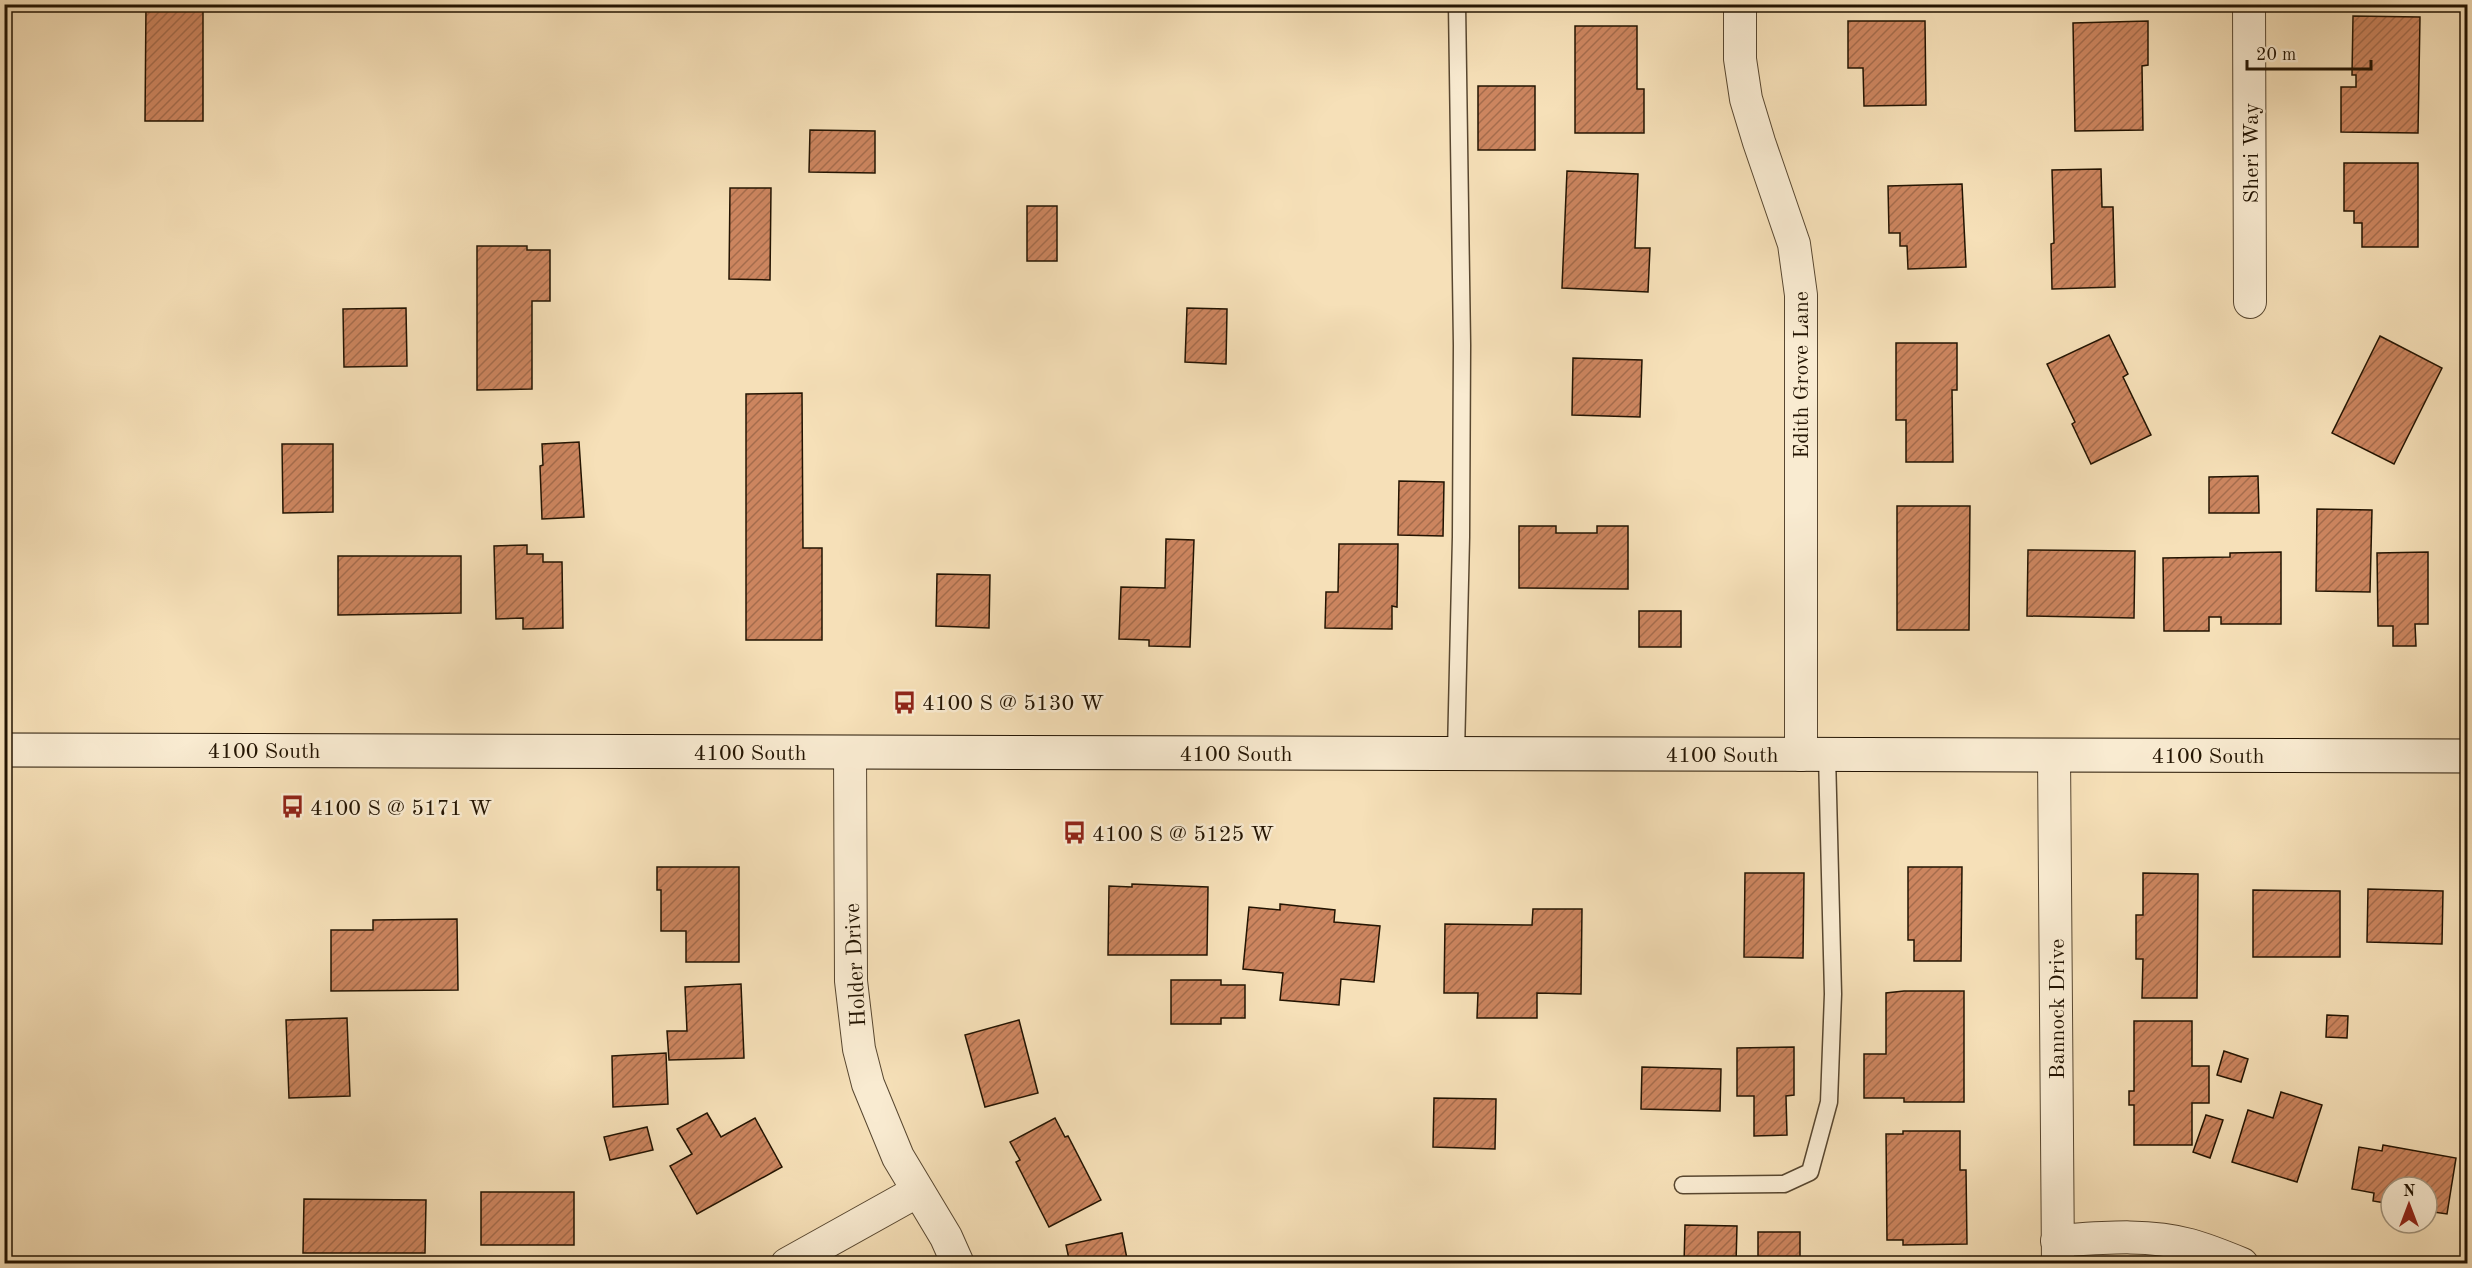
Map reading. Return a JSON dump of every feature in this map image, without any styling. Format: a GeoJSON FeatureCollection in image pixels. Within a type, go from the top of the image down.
{"type":"FeatureCollection","features":[{"type":"Feature","properties":{"kind":"main road","name":"4100 South"},"geometry":{"type":"LineString","coordinates":[[4,750],[2468,756]]}},
{"type":"Feature","properties":{"kind":"street","name":"Edith Grove Lane"},"geometry":{"type":"LineString","coordinates":[[1740,4],[1740,59],[1746,99],[1794,244],[1801,295],[1814,755]]}},
{"type":"Feature","properties":{"kind":"street","name":"Sheri Way"},"geometry":{"type":"LineString","coordinates":[[2249,4],[2250,302]]}},
{"type":"Feature","properties":{"kind":"street","name":"Holder Drive"},"geometry":{"type":"LineString","coordinates":[[850,752],[851,981],[853,1016],[859,1049],[871,1094],[898,1157],[946,1237],[958,1263]]}},
{"type":"Feature","properties":{"kind":"street","name":"Bannock Drive"},"geometry":{"type":"LineString","coordinates":[[2054,755],[2058,1252]]}},
{"type":"Feature","properties":{"kind":"street"},"geometry":{"type":"LineString","coordinates":[[787,1263],[918,1191]]}},
{"type":"Feature","properties":{"kind":"street"},"geometry":{"type":"LineString","coordinates":[[2058,1252],[2119,1238],[2166,1240],[2190,1245],[2242,1263]]}},
{"type":"Feature","properties":{"kind":"lane"},"geometry":{"type":"LineString","coordinates":[[1456,753],[1461,537],[1462,345],[1457,4]]}},
{"type":"Feature","properties":{"kind":"lane"},"geometry":{"type":"LineString","coordinates":[[1683,1185],[1784,1184],[1810,1172],[1829,1102],[1833,994],[1814,755]]}},
{"type":"Feature","properties":{"kind":"building"},"geometry":{"type":"Polygon","coordinates":[[[146,4],[203,4],[203,121],[145,121],[146,4]]]}},
{"type":"Feature","properties":{"kind":"building"},"geometry":{"type":"Polygon","coordinates":[[[2353,16],[2420,17],[2418,133],[2341,132],[2341,87],[2356,87],[2356,75],[2352,75],[2353,16]]]}},
{"type":"Feature","properties":{"kind":"building"},"geometry":{"type":"Polygon","coordinates":[[[1848,21],[1925,21],[1926,105],[1864,106],[1863,68],[1848,68],[1848,21]]]}},
{"type":"Feature","properties":{"kind":"building"},"geometry":{"type":"Polygon","coordinates":[[[2148,21],[2148,65],[2142,66],[2143,130],[2075,131],[2073,23],[2148,21]]]}},
{"type":"Feature","properties":{"kind":"building"},"geometry":{"type":"Polygon","coordinates":[[[1575,26],[1637,26],[1637,89],[1644,89],[1644,133],[1575,133],[1575,26]]]}},
{"type":"Feature","properties":{"kind":"building"},"geometry":{"type":"Polygon","coordinates":[[[1478,86],[1535,86],[1535,150],[1478,150],[1478,86]]]}},
{"type":"Feature","properties":{"kind":"building"},"geometry":{"type":"Polygon","coordinates":[[[810,130],[875,131],[875,173],[809,172],[810,130]]]}},
{"type":"Feature","properties":{"kind":"building"},"geometry":{"type":"Polygon","coordinates":[[[2344,163],[2418,163],[2418,247],[2362,247],[2362,223],[2354,223],[2354,211],[2344,211],[2344,163]]]}},
{"type":"Feature","properties":{"kind":"building"},"geometry":{"type":"Polygon","coordinates":[[[2101,169],[2102,207],[2113,207],[2115,287],[2052,289],[2051,244],[2054,243],[2052,170],[2101,169]]]}},
{"type":"Feature","properties":{"kind":"building"},"geometry":{"type":"Polygon","coordinates":[[[1567,171],[1638,174],[1635,248],[1650,248],[1648,292],[1562,288],[1567,171]]]}},
{"type":"Feature","properties":{"kind":"building"},"geometry":{"type":"Polygon","coordinates":[[[1962,184],[1966,267],[1908,269],[1907,246],[1900,246],[1900,233],[1889,233],[1888,186],[1962,184]]]}},
{"type":"Feature","properties":{"kind":"building"},"geometry":{"type":"Polygon","coordinates":[[[730,188],[771,188],[770,280],[729,279],[730,188]]]}},
{"type":"Feature","properties":{"kind":"building"},"geometry":{"type":"Polygon","coordinates":[[[1027,206],[1057,206],[1057,261],[1027,261],[1027,206]]]}},
{"type":"Feature","properties":{"kind":"building"},"geometry":{"type":"Polygon","coordinates":[[[477,246],[527,246],[527,250],[550,250],[550,301],[532,301],[532,389],[477,390],[477,246]]]}},
{"type":"Feature","properties":{"kind":"building"},"geometry":{"type":"Polygon","coordinates":[[[406,308],[407,366],[344,367],[343,309],[406,308]]]}},
{"type":"Feature","properties":{"kind":"building"},"geometry":{"type":"Polygon","coordinates":[[[1187,308],[1227,309],[1226,364],[1185,362],[1187,308]]]}},
{"type":"Feature","properties":{"kind":"building"},"geometry":{"type":"Polygon","coordinates":[[[2109,335],[2128,374],[2123,377],[2151,435],[2091,464],[2072,424],[2075,422],[2047,364],[2109,335]]]}},
{"type":"Feature","properties":{"kind":"building"},"geometry":{"type":"Polygon","coordinates":[[[2380,336],[2442,368],[2394,464],[2332,433],[2380,336]]]}},
{"type":"Feature","properties":{"kind":"building"},"geometry":{"type":"Polygon","coordinates":[[[1896,343],[1957,343],[1957,390],[1952,390],[1953,462],[1906,462],[1906,420],[1896,420],[1896,343]]]}},
{"type":"Feature","properties":{"kind":"building"},"geometry":{"type":"Polygon","coordinates":[[[1573,358],[1642,360],[1640,417],[1572,415],[1573,358]]]}},
{"type":"Feature","properties":{"kind":"building"},"geometry":{"type":"Polygon","coordinates":[[[802,393],[803,548],[822,548],[822,640],[746,640],[746,394],[802,393]]]}},
{"type":"Feature","properties":{"kind":"building"},"geometry":{"type":"Polygon","coordinates":[[[579,442],[584,517],[542,519],[540,466],[543,465],[542,444],[579,442]]]}},
{"type":"Feature","properties":{"kind":"building"},"geometry":{"type":"Polygon","coordinates":[[[282,444],[333,444],[333,512],[283,513],[282,444]]]}},
{"type":"Feature","properties":{"kind":"building"},"geometry":{"type":"Polygon","coordinates":[[[2258,476],[2259,513],[2209,513],[2209,477],[2258,476]]]}},
{"type":"Feature","properties":{"kind":"building"},"geometry":{"type":"Polygon","coordinates":[[[1399,481],[1444,482],[1443,536],[1398,535],[1399,481]]]}},
{"type":"Feature","properties":{"kind":"building"},"geometry":{"type":"Polygon","coordinates":[[[1897,506],[1970,506],[1969,630],[1897,630],[1897,506]]]}},
{"type":"Feature","properties":{"kind":"building"},"geometry":{"type":"Polygon","coordinates":[[[2317,509],[2372,510],[2370,592],[2316,591],[2317,509]]]}},
{"type":"Feature","properties":{"kind":"building"},"geometry":{"type":"Polygon","coordinates":[[[1519,526],[1556,526],[1556,533],[1597,533],[1597,526],[1628,526],[1628,589],[1519,588],[1519,526]]]}},
{"type":"Feature","properties":{"kind":"building"},"geometry":{"type":"Polygon","coordinates":[[[1166,539],[1194,540],[1190,647],[1149,646],[1149,640],[1119,639],[1121,587],[1165,588],[1166,539]]]}},
{"type":"Feature","properties":{"kind":"building"},"geometry":{"type":"Polygon","coordinates":[[[1339,544],[1398,544],[1397,607],[1392,606],[1392,629],[1325,628],[1326,592],[1338,592],[1339,544]]]}},
{"type":"Feature","properties":{"kind":"building"},"geometry":{"type":"Polygon","coordinates":[[[527,545],[527,554],[543,554],[543,562],[562,562],[563,628],[523,629],[523,618],[496,619],[494,546],[527,545]]]}},
{"type":"Feature","properties":{"kind":"building"},"geometry":{"type":"Polygon","coordinates":[[[2028,550],[2135,551],[2134,618],[2027,616],[2028,550]]]}},
{"type":"Feature","properties":{"kind":"building"},"geometry":{"type":"Polygon","coordinates":[[[2281,552],[2281,624],[2221,624],[2221,617],[2209,617],[2209,631],[2164,631],[2163,558],[2230,557],[2230,553],[2281,552]]]}},
{"type":"Feature","properties":{"kind":"building"},"geometry":{"type":"Polygon","coordinates":[[[2428,552],[2428,624],[2415,624],[2416,646],[2393,646],[2393,626],[2378,626],[2377,553],[2428,552]]]}},
{"type":"Feature","properties":{"kind":"building"},"geometry":{"type":"Polygon","coordinates":[[[338,556],[461,556],[461,613],[338,615],[338,556]]]}},
{"type":"Feature","properties":{"kind":"building"},"geometry":{"type":"Polygon","coordinates":[[[937,574],[990,575],[989,628],[936,626],[937,574]]]}},
{"type":"Feature","properties":{"kind":"building"},"geometry":{"type":"Polygon","coordinates":[[[1639,611],[1681,611],[1681,647],[1639,647],[1639,611]]]}},
{"type":"Feature","properties":{"kind":"building"},"geometry":{"type":"Polygon","coordinates":[[[657,867],[739,867],[739,962],[686,962],[686,931],[661,931],[661,890],[657,890],[657,867]]]}},
{"type":"Feature","properties":{"kind":"building"},"geometry":{"type":"Polygon","coordinates":[[[1908,867],[1962,867],[1961,961],[1914,961],[1914,940],[1908,940],[1908,867]]]}},
{"type":"Feature","properties":{"kind":"building"},"geometry":{"type":"Polygon","coordinates":[[[1745,873],[1804,873],[1803,958],[1744,957],[1745,873]]]}},
{"type":"Feature","properties":{"kind":"building"},"geometry":{"type":"Polygon","coordinates":[[[2143,873],[2198,874],[2197,998],[2142,998],[2143,959],[2136,959],[2136,915],[2143,915],[2143,873]]]}},
{"type":"Feature","properties":{"kind":"building"},"geometry":{"type":"Polygon","coordinates":[[[1132,884],[1208,887],[1207,955],[1108,955],[1109,886],[1132,887],[1132,884]]]}},
{"type":"Feature","properties":{"kind":"building"},"geometry":{"type":"Polygon","coordinates":[[[2368,889],[2443,891],[2442,944],[2367,942],[2368,889]]]}},
{"type":"Feature","properties":{"kind":"building"},"geometry":{"type":"Polygon","coordinates":[[[2253,890],[2340,891],[2340,957],[2253,957],[2253,890]]]}},
{"type":"Feature","properties":{"kind":"building"},"geometry":{"type":"Polygon","coordinates":[[[1280,904],[1335,910],[1334,922],[1380,926],[1374,982],[1341,979],[1339,1005],[1280,1000],[1283,973],[1243,969],[1249,907],[1280,910],[1280,904]]]}},
{"type":"Feature","properties":{"kind":"building"},"geometry":{"type":"Polygon","coordinates":[[[1533,909],[1582,909],[1581,994],[1537,993],[1537,1018],[1477,1018],[1478,993],[1444,993],[1445,924],[1532,925],[1533,909]]]}},
{"type":"Feature","properties":{"kind":"building"},"geometry":{"type":"Polygon","coordinates":[[[457,919],[458,990],[331,991],[331,930],[373,930],[373,920],[457,919]]]}},
{"type":"Feature","properties":{"kind":"building"},"geometry":{"type":"Polygon","coordinates":[[[1171,980],[1221,980],[1221,985],[1245,985],[1245,1018],[1221,1018],[1221,1024],[1171,1024],[1171,980]]]}},
{"type":"Feature","properties":{"kind":"building"},"geometry":{"type":"Polygon","coordinates":[[[741,984],[744,1058],[669,1060],[667,1031],[687,1031],[685,987],[741,984]]]}},
{"type":"Feature","properties":{"kind":"building"},"geometry":{"type":"Polygon","coordinates":[[[1964,991],[1964,1102],[1904,1102],[1904,1098],[1864,1098],[1864,1054],[1886,1054],[1886,993],[1964,991]]]}},
{"type":"Feature","properties":{"kind":"building"},"geometry":{"type":"Polygon","coordinates":[[[2327,1015],[2348,1016],[2347,1038],[2326,1037],[2327,1015]]]}},
{"type":"Feature","properties":{"kind":"building"},"geometry":{"type":"Polygon","coordinates":[[[347,1018],[350,1096],[289,1098],[286,1020],[347,1018]]]}},
{"type":"Feature","properties":{"kind":"building"},"geometry":{"type":"Polygon","coordinates":[[[1019,1020],[1038,1093],[985,1107],[965,1035],[1019,1020]]]}},
{"type":"Feature","properties":{"kind":"building"},"geometry":{"type":"Polygon","coordinates":[[[2134,1021],[2192,1021],[2192,1066],[2209,1066],[2209,1103],[2192,1103],[2192,1145],[2134,1145],[2134,1105],[2129,1105],[2129,1091],[2134,1091],[2134,1021]]]}},
{"type":"Feature","properties":{"kind":"building"},"geometry":{"type":"Polygon","coordinates":[[[1794,1047],[1794,1095],[1786,1096],[1787,1135],[1754,1136],[1754,1096],[1737,1096],[1737,1048],[1794,1047]]]}},
{"type":"Feature","properties":{"kind":"building"},"geometry":{"type":"Polygon","coordinates":[[[2224,1051],[2248,1059],[2241,1082],[2217,1075],[2224,1051]]]}},
{"type":"Feature","properties":{"kind":"building"},"geometry":{"type":"Polygon","coordinates":[[[666,1053],[668,1104],[613,1107],[612,1056],[666,1053]]]}},
{"type":"Feature","properties":{"kind":"building"},"geometry":{"type":"Polygon","coordinates":[[[1642,1067],[1721,1069],[1720,1111],[1641,1109],[1642,1067]]]}},
{"type":"Feature","properties":{"kind":"building"},"geometry":{"type":"Polygon","coordinates":[[[2281,1092],[2322,1105],[2297,1182],[2232,1162],[2248,1110],[2273,1118],[2281,1092]]]}},
{"type":"Feature","properties":{"kind":"building"},"geometry":{"type":"Polygon","coordinates":[[[1434,1098],[1496,1099],[1495,1149],[1433,1147],[1434,1098]]]}},
{"type":"Feature","properties":{"kind":"building"},"geometry":{"type":"Polygon","coordinates":[[[707,1113],[721,1137],[755,1118],[782,1167],[697,1214],[670,1166],[692,1154],[677,1129],[707,1113]]]}},
{"type":"Feature","properties":{"kind":"building"},"geometry":{"type":"Polygon","coordinates":[[[2206,1115],[2223,1120],[2210,1158],[2193,1152],[2206,1115]]]}},
{"type":"Feature","properties":{"kind":"building"},"geometry":{"type":"Polygon","coordinates":[[[1055,1118],[1065,1137],[1068,1136],[1101,1200],[1049,1227],[1016,1162],[1020,1160],[1010,1142],[1055,1118]]]}},
{"type":"Feature","properties":{"kind":"building"},"geometry":{"type":"Polygon","coordinates":[[[647,1127],[653,1150],[610,1160],[604,1137],[647,1127]]]}},
{"type":"Feature","properties":{"kind":"building"},"geometry":{"type":"Polygon","coordinates":[[[1903,1131],[1960,1131],[1960,1170],[1966,1170],[1967,1244],[1903,1245],[1903,1240],[1887,1240],[1886,1134],[1903,1134],[1903,1131]]]}},
{"type":"Feature","properties":{"kind":"building"},"geometry":{"type":"Polygon","coordinates":[[[2383,1145],[2456,1158],[2447,1214],[2439,1213],[2439,1175],[2379,1175],[2379,1202],[2373,1201],[2374,1193],[2352,1189],[2359,1147],[2382,1151],[2383,1145]]]}},
{"type":"Feature","properties":{"kind":"building"},"geometry":{"type":"Polygon","coordinates":[[[481,1192],[574,1192],[574,1245],[481,1245],[481,1192]]]}},
{"type":"Feature","properties":{"kind":"building"},"geometry":{"type":"Polygon","coordinates":[[[304,1199],[426,1200],[425,1253],[303,1253],[304,1199]]]}},
{"type":"Feature","properties":{"kind":"building"},"geometry":{"type":"Polygon","coordinates":[[[1685,1225],[1737,1226],[1736,1264],[1684,1264],[1685,1225]]]}},
{"type":"Feature","properties":{"kind":"building"},"geometry":{"type":"Polygon","coordinates":[[[1758,1232],[1800,1232],[1800,1264],[1758,1264],[1758,1232]]]}},
{"type":"Feature","properties":{"kind":"building"},"geometry":{"type":"Polygon","coordinates":[[[1122,1233],[1128,1264],[1070,1264],[1066,1245],[1122,1233]]]}},
{"type":"Feature","properties":{"kind":"place","name":"4100 S @ 5130 W"},"geometry":{"type":"Point","coordinates":[904,702]}},
{"type":"Feature","properties":{"kind":"place","name":"4100 S @ 5171 W"},"geometry":{"type":"Point","coordinates":[292,807]}},
{"type":"Feature","properties":{"kind":"place","name":"4100 S @ 5125 W"},"geometry":{"type":"Point","coordinates":[1074,833]}}]}
